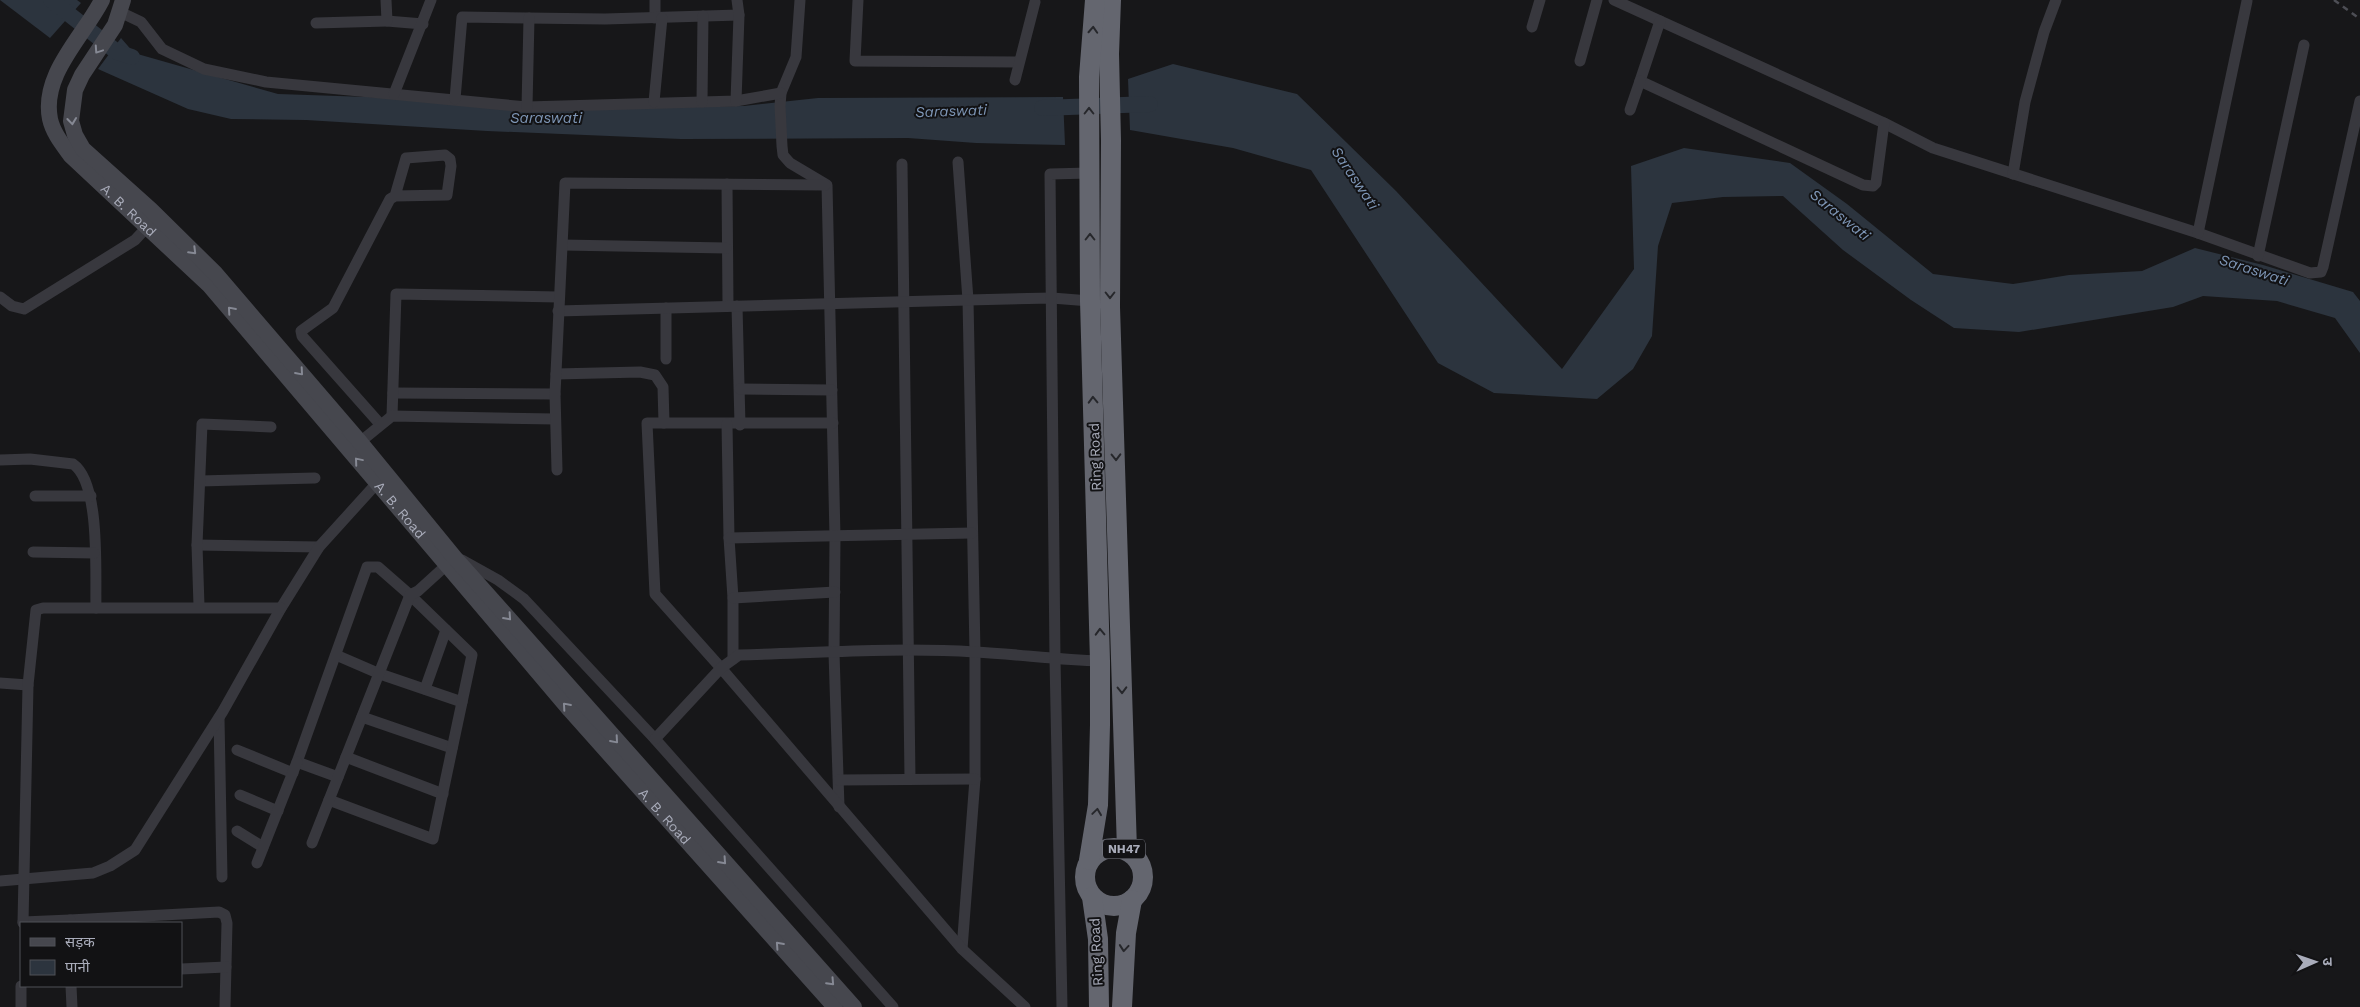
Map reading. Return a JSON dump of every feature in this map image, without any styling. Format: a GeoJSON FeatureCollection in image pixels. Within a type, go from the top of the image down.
{"type":"FeatureCollection","features":[{"type":"Feature","properties":{"kind":"highway"},"geometry":{"type":"LineString","coordinates":[[1104,2],[1100,54],[1109,78],[1112,141],[1110,307],[1126,850]]}},
{"type":"Feature","properties":{"kind":"highway","name":"Ring Road"},"geometry":{"type":"LineString","coordinates":[[1089,860],[1098,805],[1100,661],[1090,301],[1089,77],[1100,54]]}},
{"type":"Feature","properties":{"kind":"highway","name":"NH47"},"geometry":{"type":"LineString","coordinates":[[1092,896],[1084,879],[1089,860],[1102,850],[1110,847],[1126,850],[1139,861],[1144,876],[1140,890],[1132,900]]}},
{"type":"Feature","properties":{"kind":"highway"},"geometry":{"type":"LineString","coordinates":[[1092,896],[1098,902],[1112,906],[1126,904],[1132,900]]}},
{"type":"Feature","properties":{"kind":"highway","name":"Ring Road"},"geometry":{"type":"LineString","coordinates":[[1092,896],[1098,939],[1099,1007]]}},
{"type":"Feature","properties":{"kind":"highway"},"geometry":{"type":"LineString","coordinates":[[1122,1007],[1126,933],[1132,900]]}},
{"type":"Feature","properties":{"kind":"main road","name":"A. B. Road"},"geometry":{"type":"LineString","coordinates":[[99,6],[64,60],[51,90],[49,104],[50,120],[59,140],[71,156],[147,227],[167,236],[215,273],[360,442],[576,718],[835,1007]]}},
{"type":"Feature","properties":{"kind":"main road","name":"A. B. Road"},"geometry":{"type":"LineString","coordinates":[[119,12],[74,90],[71,121],[74,135],[83,149],[167,236],[377,483],[450,559],[854,1007]]}},
{"type":"Feature","properties":{"kind":"street"},"geometry":{"type":"LineString","coordinates":[[386,0],[386,21]]}},
{"type":"Feature","properties":{"kind":"street"},"geometry":{"type":"LineString","coordinates":[[394,94],[431,0]]}},
{"type":"Feature","properties":{"kind":"street"},"geometry":{"type":"LineString","coordinates":[[654,102],[659,18],[655,0]]}},
{"type":"Feature","properties":{"kind":"street"},"geometry":{"type":"LineString","coordinates":[[736,101],[740,15],[737,0]]}},
{"type":"Feature","properties":{"kind":"street"},"geometry":{"type":"LineString","coordinates":[[800,0],[796,57],[781,93],[783,154],[790,163],[827,185]]}},
{"type":"Feature","properties":{"kind":"street"},"geometry":{"type":"LineString","coordinates":[[858,0],[855,61],[1018,62]]}},
{"type":"Feature","properties":{"kind":"street"},"geometry":{"type":"LineString","coordinates":[[1532,27],[1540,0]]}},
{"type":"Feature","properties":{"kind":"street"},"geometry":{"type":"LineString","coordinates":[[1580,61],[1597,0]]}},
{"type":"Feature","properties":{"kind":"street"},"geometry":{"type":"LineString","coordinates":[[1614,0],[1884,123],[1933,148],[2198,233],[2310,273],[2321,272],[2360,101]]}},
{"type":"Feature","properties":{"kind":"street"},"geometry":{"type":"LineString","coordinates":[[2013,174],[2025,102],[2044,32],[2056,0]]}},
{"type":"Feature","properties":{"kind":"street"},"geometry":{"type":"LineString","coordinates":[[2198,233],[2247,1]]}},
{"type":"Feature","properties":{"kind":"street"},"geometry":{"type":"LineString","coordinates":[[1016,80],[1018,62],[1035,2]]}},
{"type":"Feature","properties":{"kind":"street"},"geometry":{"type":"LineString","coordinates":[[119,12],[141,22],[162,50],[204,69],[266,82],[526,107],[736,101],[781,93]]}},
{"type":"Feature","properties":{"kind":"street"},"geometry":{"type":"LineString","coordinates":[[455,99],[462,17],[659,18],[740,15]]}},
{"type":"Feature","properties":{"kind":"street"},"geometry":{"type":"LineString","coordinates":[[702,102],[703,16]]}},
{"type":"Feature","properties":{"kind":"street"},"geometry":{"type":"LineString","coordinates":[[526,107],[529,18]]}},
{"type":"Feature","properties":{"kind":"street"},"geometry":{"type":"LineString","coordinates":[[316,23],[386,21],[423,24]]}},
{"type":"Feature","properties":{"kind":"street"},"geometry":{"type":"LineString","coordinates":[[1630,110],[1660,21]]}},
{"type":"Feature","properties":{"kind":"street"},"geometry":{"type":"LineString","coordinates":[[2258,256],[2304,45]]}},
{"type":"Feature","properties":{"kind":"street"},"geometry":{"type":"LineString","coordinates":[[1640,81],[1868,186],[1873,186],[1878,176],[1884,123]]}},
{"type":"Feature","properties":{"kind":"street"},"geometry":{"type":"LineString","coordinates":[[380,424],[302,336],[301,331],[333,308],[387,203],[395,196],[406,158],[409,156],[444,155],[450,160],[448,192],[445,197],[395,196]]}},
{"type":"Feature","properties":{"kind":"street"},"geometry":{"type":"LineString","coordinates":[[958,162],[968,300],[975,652],[975,779],[962,949]]}},
{"type":"Feature","properties":{"kind":"street"},"geometry":{"type":"LineString","coordinates":[[902,164],[910,779]]}},
{"type":"Feature","properties":{"kind":"street"},"geometry":{"type":"LineString","coordinates":[[1062,1007],[1055,660],[1050,174],[1090,173]]}},
{"type":"Feature","properties":{"kind":"street"},"geometry":{"type":"LineString","coordinates":[[557,470],[555,394],[558,298],[563,245],[565,183],[827,185]]}},
{"type":"Feature","properties":{"kind":"street"},"geometry":{"type":"LineString","coordinates":[[727,184],[726,248],[740,389],[740,424]]}},
{"type":"Feature","properties":{"kind":"street"},"geometry":{"type":"LineString","coordinates":[[827,185],[836,537],[834,653],[839,807]]}},
{"type":"Feature","properties":{"kind":"street"},"geometry":{"type":"LineString","coordinates":[[0,298],[12,306],[24,309],[135,240],[147,227]]}},
{"type":"Feature","properties":{"kind":"street"},"geometry":{"type":"LineString","coordinates":[[563,245],[726,248]]}},
{"type":"Feature","properties":{"kind":"street"},"geometry":{"type":"LineString","coordinates":[[392,416],[396,294],[558,298]]}},
{"type":"Feature","properties":{"kind":"street"},"geometry":{"type":"LineString","coordinates":[[558,311],[1052,298],[1090,301]]}},
{"type":"Feature","properties":{"kind":"street"},"geometry":{"type":"LineString","coordinates":[[666,308],[666,359]]}},
{"type":"Feature","properties":{"kind":"street"},"geometry":{"type":"LineString","coordinates":[[556,374],[631,372],[655,374],[663,387],[664,423]]}},
{"type":"Feature","properties":{"kind":"street"},"geometry":{"type":"LineString","coordinates":[[740,389],[832,390]]}},
{"type":"Feature","properties":{"kind":"street"},"geometry":{"type":"LineString","coordinates":[[392,393],[555,394]]}},
{"type":"Feature","properties":{"kind":"street"},"geometry":{"type":"LineString","coordinates":[[360,442],[392,416],[555,419]]}},
{"type":"Feature","properties":{"kind":"street"},"geometry":{"type":"LineString","coordinates":[[833,423],[647,423],[655,594],[721,668],[962,949],[1025,1007]]}},
{"type":"Feature","properties":{"kind":"street"},"geometry":{"type":"LineString","coordinates":[[199,606],[197,545],[202,424],[270,427]]}},
{"type":"Feature","properties":{"kind":"street"},"geometry":{"type":"LineString","coordinates":[[727,424],[729,538],[733,598],[732,659]]}},
{"type":"Feature","properties":{"kind":"street"},"geometry":{"type":"LineString","coordinates":[[0,460],[30,459],[73,464],[81,472],[91,496],[96,608]]}},
{"type":"Feature","properties":{"kind":"street"},"geometry":{"type":"LineString","coordinates":[[200,481],[315,478]]}},
{"type":"Feature","properties":{"kind":"street"},"geometry":{"type":"LineString","coordinates":[[0,881],[93,873],[110,866],[135,850],[219,718],[281,608],[319,547],[377,483]]}},
{"type":"Feature","properties":{"kind":"street"},"geometry":{"type":"LineString","coordinates":[[35,496],[91,496]]}},
{"type":"Feature","properties":{"kind":"street"},"geometry":{"type":"LineString","coordinates":[[729,538],[972,533]]}},
{"type":"Feature","properties":{"kind":"street"},"geometry":{"type":"LineString","coordinates":[[197,545],[319,547]]}},
{"type":"Feature","properties":{"kind":"street"},"geometry":{"type":"LineString","coordinates":[[33,552],[94,553]]}},
{"type":"Feature","properties":{"kind":"street"},"geometry":{"type":"LineString","coordinates":[[312,843],[410,595],[418,591],[450,559],[498,580],[524,599],[655,738],[893,1007]]}},
{"type":"Feature","properties":{"kind":"street"},"geometry":{"type":"LineString","coordinates":[[257,863],[293,773],[367,567],[378,567],[472,655],[433,839],[329,800]]}},
{"type":"Feature","properties":{"kind":"street"},"geometry":{"type":"LineString","coordinates":[[733,598],[835,592]]}},
{"type":"Feature","properties":{"kind":"street"},"geometry":{"type":"LineString","coordinates":[[23,922],[28,684],[36,610],[43,608],[199,606],[281,608]]}},
{"type":"Feature","properties":{"kind":"street"},"geometry":{"type":"LineString","coordinates":[[425,689],[446,630]]}},
{"type":"Feature","properties":{"kind":"street"},"geometry":{"type":"LineString","coordinates":[[655,738],[721,668],[740,655],[909,650],[975,652],[1055,660],[1100,661]]}},
{"type":"Feature","properties":{"kind":"street"},"geometry":{"type":"LineString","coordinates":[[336,655],[380,674],[462,702]]}},
{"type":"Feature","properties":{"kind":"street"},"geometry":{"type":"LineString","coordinates":[[0,683],[28,684]]}},
{"type":"Feature","properties":{"kind":"street"},"geometry":{"type":"LineString","coordinates":[[362,717],[452,748]]}},
{"type":"Feature","properties":{"kind":"street"},"geometry":{"type":"LineString","coordinates":[[219,718],[222,877]]}},
{"type":"Feature","properties":{"kind":"street"},"geometry":{"type":"LineString","coordinates":[[237,750],[293,773]]}},
{"type":"Feature","properties":{"kind":"street"},"geometry":{"type":"LineString","coordinates":[[346,757],[443,794]]}},
{"type":"Feature","properties":{"kind":"street"},"geometry":{"type":"LineString","coordinates":[[297,762],[338,777]]}},
{"type":"Feature","properties":{"kind":"street"},"geometry":{"type":"LineString","coordinates":[[839,780],[975,779]]}},
{"type":"Feature","properties":{"kind":"street"},"geometry":{"type":"LineString","coordinates":[[240,795],[278,811]]}},
{"type":"Feature","properties":{"kind":"street"},"geometry":{"type":"LineString","coordinates":[[237,831],[263,847]]}},
{"type":"Feature","properties":{"kind":"street"},"geometry":{"type":"LineString","coordinates":[[46,922],[219,912],[225,915],[227,923],[225,1007]]}},
{"type":"Feature","properties":{"kind":"street"},"geometry":{"type":"LineString","coordinates":[[182,969],[226,968]]}},
{"type":"Feature","properties":{"kind":"street"},"geometry":{"type":"LineString","coordinates":[[21,1007],[22,987]]}},
{"type":"Feature","properties":{"kind":"street"},"geometry":{"type":"LineString","coordinates":[[71,987],[72,1007]]}},
{"type":"Feature","properties":{"kind":"water"},"geometry":{"type":"Polygon","coordinates":[[[0,0],[77,0],[81,3],[50,38],[0,0]]]}},
{"type":"Feature","properties":{"kind":"water"},"geometry":{"type":"Polygon","coordinates":[[[121,38],[134,53],[278,94],[665,107],[744,106],[818,98],[1063,97],[1065,145],[976,143],[908,138],[681,139],[487,131],[306,120],[231,119],[188,109],[98,69],[121,38]]]}},
{"type":"Feature","properties":{"kind":"water"},"geometry":{"type":"Polygon","coordinates":[[[1173,64],[1297,94],[1396,191],[1562,369],[1634,269],[1631,166],[1684,148],[1790,163],[1847,204],[1933,274],[2013,284],[2069,275],[2142,271],[2195,248],[2263,265],[2353,292],[2360,301],[2360,353],[2335,318],[2277,301],[2203,296],[2173,307],[2019,332],[1954,328],[1911,300],[1843,250],[1783,196],[1723,197],[1672,203],[1658,246],[1652,336],[1633,369],[1597,399],[1494,393],[1438,363],[1311,170],[1233,148],[1130,130],[1128,79],[1173,64]]]}},
{"type":"Feature","properties":{"kind":"waterway","name":"Saraswati"},"geometry":{"type":"LineString","coordinates":[[51,0],[117,52],[132,57]]}},
{"type":"Feature","properties":{"kind":"waterway","name":"Saraswati"},"geometry":{"type":"LineString","coordinates":[[1042,108],[1150,104]]}},
{"type":"Feature","properties":{"kind":"railway"},"geometry":{"type":"LineString","coordinates":[[2334,0],[2360,19]]}}]}
